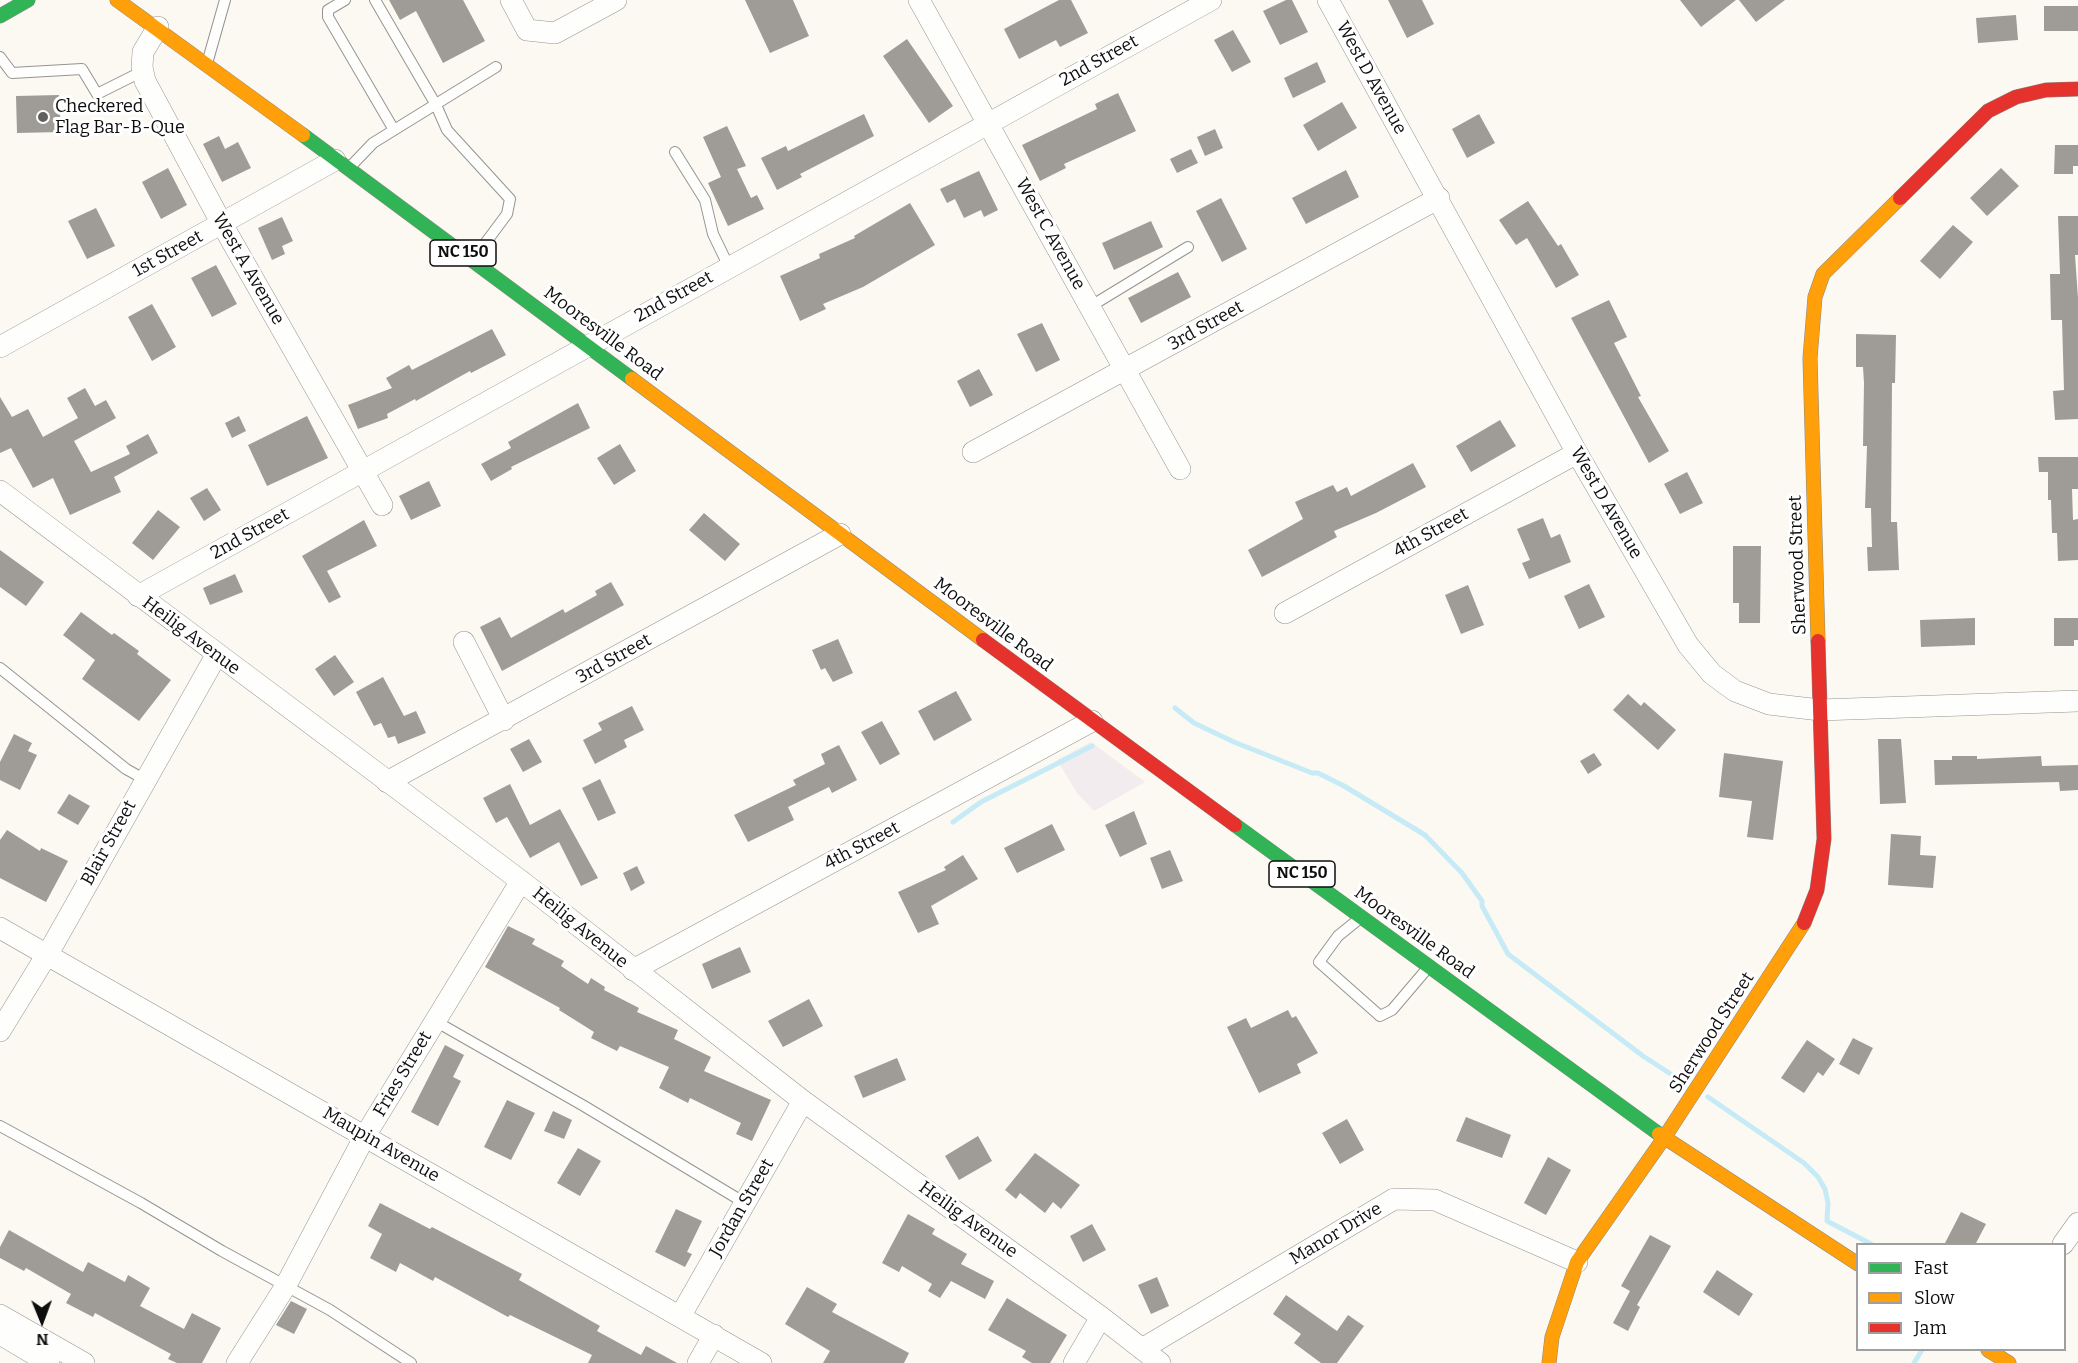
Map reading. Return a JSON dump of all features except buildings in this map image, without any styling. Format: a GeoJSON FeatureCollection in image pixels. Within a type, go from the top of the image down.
{"type":"FeatureCollection","features":[{"type":"Feature","properties":{"kind":"main road"},"geometry":{"type":"LineString","coordinates":[[0,16],[28,0]]}},
{"type":"Feature","properties":{"kind":"main road","name":"Mooresville Road"},"geometry":{"type":"LineString","coordinates":[[117,0],[163,26],[207,63],[341,165],[589,345],[1092,721],[1664,1138],[1856,1263]]}},
{"type":"Feature","properties":{"kind":"main road","name":"Sherwood Street"},"geometry":{"type":"LineString","coordinates":[[1549,1363],[1552,1337],[1577,1262],[1664,1138],[1800,932],[1817,890],[1824,839],[1810,347],[1814,306],[1823,274],[1988,111],[2016,97],[2046,90],[2078,89]]}},
{"type":"Feature","properties":{"kind":"main road"},"geometry":{"type":"LineString","coordinates":[[1991,1351],[2009,1363]]}},
{"type":"Feature","properties":{"kind":"street"},"geometry":{"type":"LineString","coordinates":[[510,0],[527,30],[555,33],[616,0]]}},
{"type":"Feature","properties":{"kind":"street","name":"West C Avenue"},"geometry":{"type":"LineString","coordinates":[[919,0],[1127,369],[1180,469]]}},
{"type":"Feature","properties":{"kind":"street","name":"2nd Street"},"geometry":{"type":"LineString","coordinates":[[138,596],[988,122],[1212,0]]}},
{"type":"Feature","properties":{"kind":"street","name":"West D Avenue"},"geometry":{"type":"LineString","coordinates":[[1328,0],[1439,198],[1577,453],[1688,645],[1712,674],[1736,691],[1770,704],[1820,710],[2078,701]]}},
{"type":"Feature","properties":{"kind":"street"},"geometry":{"type":"LineString","coordinates":[[143,71],[143,52],[163,26]]}},
{"type":"Feature","properties":{"kind":"street","name":"West A Avenue"},"geometry":{"type":"LineString","coordinates":[[143,71],[145,81],[222,224],[382,505]]}},
{"type":"Feature","properties":{"kind":"street","name":"1st Street"},"geometry":{"type":"LineString","coordinates":[[0,347],[222,224],[341,165]]}},
{"type":"Feature","properties":{"kind":"street","name":"3rd Street"},"geometry":{"type":"LineString","coordinates":[[973,452],[1439,198]]}},
{"type":"Feature","properties":{"kind":"street","name":"4th Street"},"geometry":{"type":"LineString","coordinates":[[1285,613],[1577,453]]}},
{"type":"Feature","properties":{"kind":"street","name":"Heilig Avenue"},"geometry":{"type":"LineString","coordinates":[[0,491],[521,881],[803,1101],[1101,1317],[1160,1363]]}},
{"type":"Feature","properties":{"kind":"street","name":"3rd Street"},"geometry":{"type":"LineString","coordinates":[[387,782],[504,720],[840,534]]}},
{"type":"Feature","properties":{"kind":"street"},"geometry":{"type":"LineString","coordinates":[[464,642],[504,720]]}},
{"type":"Feature","properties":{"kind":"street","name":"Blair Street"},"geometry":{"type":"LineString","coordinates":[[0,1031],[217,654]]}},
{"type":"Feature","properties":{"kind":"street","name":"4th Street"},"geometry":{"type":"LineString","coordinates":[[633,970],[1092,721]]}},
{"type":"Feature","properties":{"kind":"street","name":"Fries Street"},"geometry":{"type":"LineString","coordinates":[[237,1363],[285,1287],[365,1136],[521,881]]}},
{"type":"Feature","properties":{"kind":"street","name":"Maupin Avenue"},"geometry":{"type":"LineString","coordinates":[[0,928],[681,1315],[761,1363]]}},
{"type":"Feature","properties":{"kind":"street","name":"Jordan Street"},"geometry":{"type":"LineString","coordinates":[[681,1315],[803,1101]]}},
{"type":"Feature","properties":{"kind":"street","name":"Manor Drive"},"geometry":{"type":"LineString","coordinates":[[1142,1349],[1394,1199],[1435,1200],[1577,1262]]}},
{"type":"Feature","properties":{"kind":"street"},"geometry":{"type":"LineString","coordinates":[[2064,1243],[2078,1223]]}},
{"type":"Feature","properties":{"kind":"street"},"geometry":{"type":"LineString","coordinates":[[0,1315],[84,1363]]}},
{"type":"Feature","properties":{"kind":"street"},"geometry":{"type":"LineString","coordinates":[[1074,1363],[1101,1317]]}},
{"type":"Feature","properties":{"kind":"street"},"geometry":{"type":"LineString","coordinates":[[0,1334],[49,1363]]}},
{"type":"Feature","properties":{"kind":"street"},"geometry":{"type":"LineString","coordinates":[[698,1363],[714,1335]]}},
{"type":"Feature","properties":{"kind":"lane"},"geometry":{"type":"LineString","coordinates":[[207,63],[225,0]]}},
{"type":"Feature","properties":{"kind":"lane"},"geometry":{"type":"LineString","coordinates":[[345,0],[328,10],[328,17],[394,130]]}},
{"type":"Feature","properties":{"kind":"lane"},"geometry":{"type":"LineString","coordinates":[[375,0],[436,105],[447,130],[510,199],[507,214],[473,260]]}},
{"type":"Feature","properties":{"kind":"lane"},"geometry":{"type":"LineString","coordinates":[[0,57],[12,73],[82,69],[97,94],[143,71]]}},
{"type":"Feature","properties":{"kind":"lane"},"geometry":{"type":"LineString","coordinates":[[341,165],[496,67]]}},
{"type":"Feature","properties":{"kind":"lane"},"geometry":{"type":"LineString","coordinates":[[675,152],[705,200],[713,234],[729,267]]}},
{"type":"Feature","properties":{"kind":"lane"},"geometry":{"type":"LineString","coordinates":[[1091,306],[1188,247]]}},
{"type":"Feature","properties":{"kind":"lane"},"geometry":{"type":"LineString","coordinates":[[0,668],[126,769],[144,779]]}},
{"type":"Feature","properties":{"kind":"lane"},"geometry":{"type":"LineString","coordinates":[[1361,917],[1338,936],[1319,962],[1380,1016],[1392,1010],[1429,967]]}},
{"type":"Feature","properties":{"kind":"lane"},"geometry":{"type":"LineString","coordinates":[[435,1022],[584,1106],[745,1203]]}},
{"type":"Feature","properties":{"kind":"lane"},"geometry":{"type":"LineString","coordinates":[[0,1126],[141,1203],[285,1287],[330,1310],[411,1363]]}},
{"type":"Feature","properties":{"kind":"shaded area"},"geometry":{"type":"Polygon","coordinates":[[[1091,742],[1145,782],[1094,811],[1077,793],[1057,760],[1091,742]]]}},
{"type":"Feature","properties":{"kind":"waterway"},"geometry":{"type":"LineString","coordinates":[[1175,708],[1194,723],[1234,742],[1312,773],[1318,773],[1344,786],[1425,835],[1462,873],[1482,901],[1482,906],[1508,954],[1643,1056],[1683,1082]]}},
{"type":"Feature","properties":{"kind":"waterway"},"geometry":{"type":"LineString","coordinates":[[953,822],[981,802],[1092,746]]}},
{"type":"Feature","properties":{"kind":"waterway"},"geometry":{"type":"LineString","coordinates":[[1708,1097],[1804,1163],[1818,1177],[1825,1189],[1828,1203],[1827,1221],[1869,1243]]}},
{"type":"Feature","properties":{"kind":"waterway"},"geometry":{"type":"LineString","coordinates":[[1914,1363],[1921,1351]]}},
{"type":"Feature","properties":{"kind":"traffic: fast"},"geometry":{"type":"LineString","coordinates":[[0,16],[28,0]]}},
{"type":"Feature","properties":{"kind":"traffic: fast"},"geometry":{"type":"LineString","coordinates":[[303,135],[632,379]]}},
{"type":"Feature","properties":{"kind":"traffic: fast"},"geometry":{"type":"LineString","coordinates":[[1235,825],[1659,1134]]}},
{"type":"Feature","properties":{"kind":"traffic: slow"},"geometry":{"type":"LineString","coordinates":[[117,0],[303,135]]}},
{"type":"Feature","properties":{"kind":"traffic: slow"},"geometry":{"type":"LineString","coordinates":[[1818,641],[1810,358],[1815,297],[1823,274],[1900,198]]}},
{"type":"Feature","properties":{"kind":"traffic: slow"},"geometry":{"type":"LineString","coordinates":[[632,379],[983,640]]}},
{"type":"Feature","properties":{"kind":"traffic: slow"},"geometry":{"type":"LineString","coordinates":[[1549,1363],[1552,1337],[1577,1262],[1664,1138],[1804,923]]}},
{"type":"Feature","properties":{"kind":"traffic: slow"},"geometry":{"type":"LineString","coordinates":[[1659,1134],[1856,1263]]}},
{"type":"Feature","properties":{"kind":"traffic: slow"},"geometry":{"type":"LineString","coordinates":[[1990,1351],[2009,1363]]}},
{"type":"Feature","properties":{"kind":"traffic: jam"},"geometry":{"type":"LineString","coordinates":[[1900,198],[1988,111],[2016,97],[2046,90],[2078,89]]}},
{"type":"Feature","properties":{"kind":"traffic: jam"},"geometry":{"type":"LineString","coordinates":[[983,640],[1235,825]]}},
{"type":"Feature","properties":{"kind":"traffic: jam"},"geometry":{"type":"LineString","coordinates":[[1804,923],[1817,890],[1824,839],[1818,641]]}},
{"type":"Feature","properties":{"kind":"place","name":"Checkered Flag Bar-B-Que"},"geometry":{"type":"Point","coordinates":[43,117]}}]}
